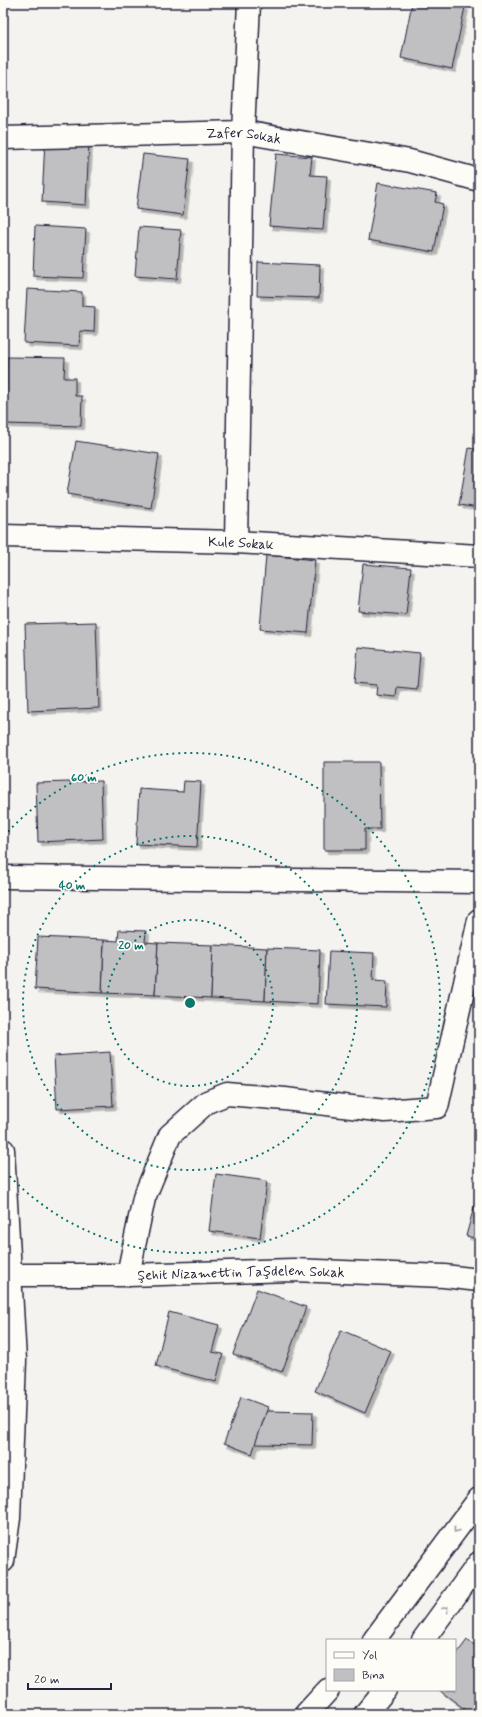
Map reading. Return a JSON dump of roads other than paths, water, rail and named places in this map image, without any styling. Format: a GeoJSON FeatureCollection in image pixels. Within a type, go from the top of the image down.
{"type":"FeatureCollection","features":[{"type":"Feature","properties":{"kind":"street"},"geometry":{"type":"LineString","coordinates":[[236,542],[243,132],[249,3]]}},
{"type":"Feature","properties":{"kind":"street","name":"Zafer Sokak"},"geometry":{"type":"LineString","coordinates":[[3,138],[243,132],[410,161],[479,180]]}},
{"type":"Feature","properties":{"kind":"street","name":"Kule Sokak"},"geometry":{"type":"LineString","coordinates":[[3,536],[236,542],[479,556]]}},
{"type":"Feature","properties":{"kind":"street"},"geometry":{"type":"LineString","coordinates":[[3,877],[479,882]]}},
{"type":"Feature","properties":{"kind":"street"},"geometry":{"type":"LineString","coordinates":[[128,1275],[144,1198],[170,1135],[207,1102],[227,1094],[285,1098],[385,1111],[437,1107],[479,920]]}},
{"type":"Feature","properties":{"kind":"street"},"geometry":{"type":"LineString","coordinates":[[3,1150],[7,1275],[16,1360],[9,1518],[3,1562]]}},
{"type":"Feature","properties":{"kind":"street","name":"Şehit Nizamettin Taşdelen Sokak"},"geometry":{"type":"LineString","coordinates":[[7,1275],[128,1275],[293,1270],[444,1276],[479,1280]]}},
{"type":"Feature","properties":{"kind":"street"},"geometry":{"type":"LineString","coordinates":[[375,1639],[479,1499]]}},
{"type":"Feature","properties":{"kind":"street"},"geometry":{"type":"LineString","coordinates":[[424,1639],[479,1563]]}},
{"type":"Feature","properties":{"kind":"street"},"geometry":{"type":"LineString","coordinates":[[306,1714],[327,1691]]}},
{"type":"Feature","properties":{"kind":"street"},"geometry":{"type":"LineString","coordinates":[[365,1714],[383,1691]]}}]}
